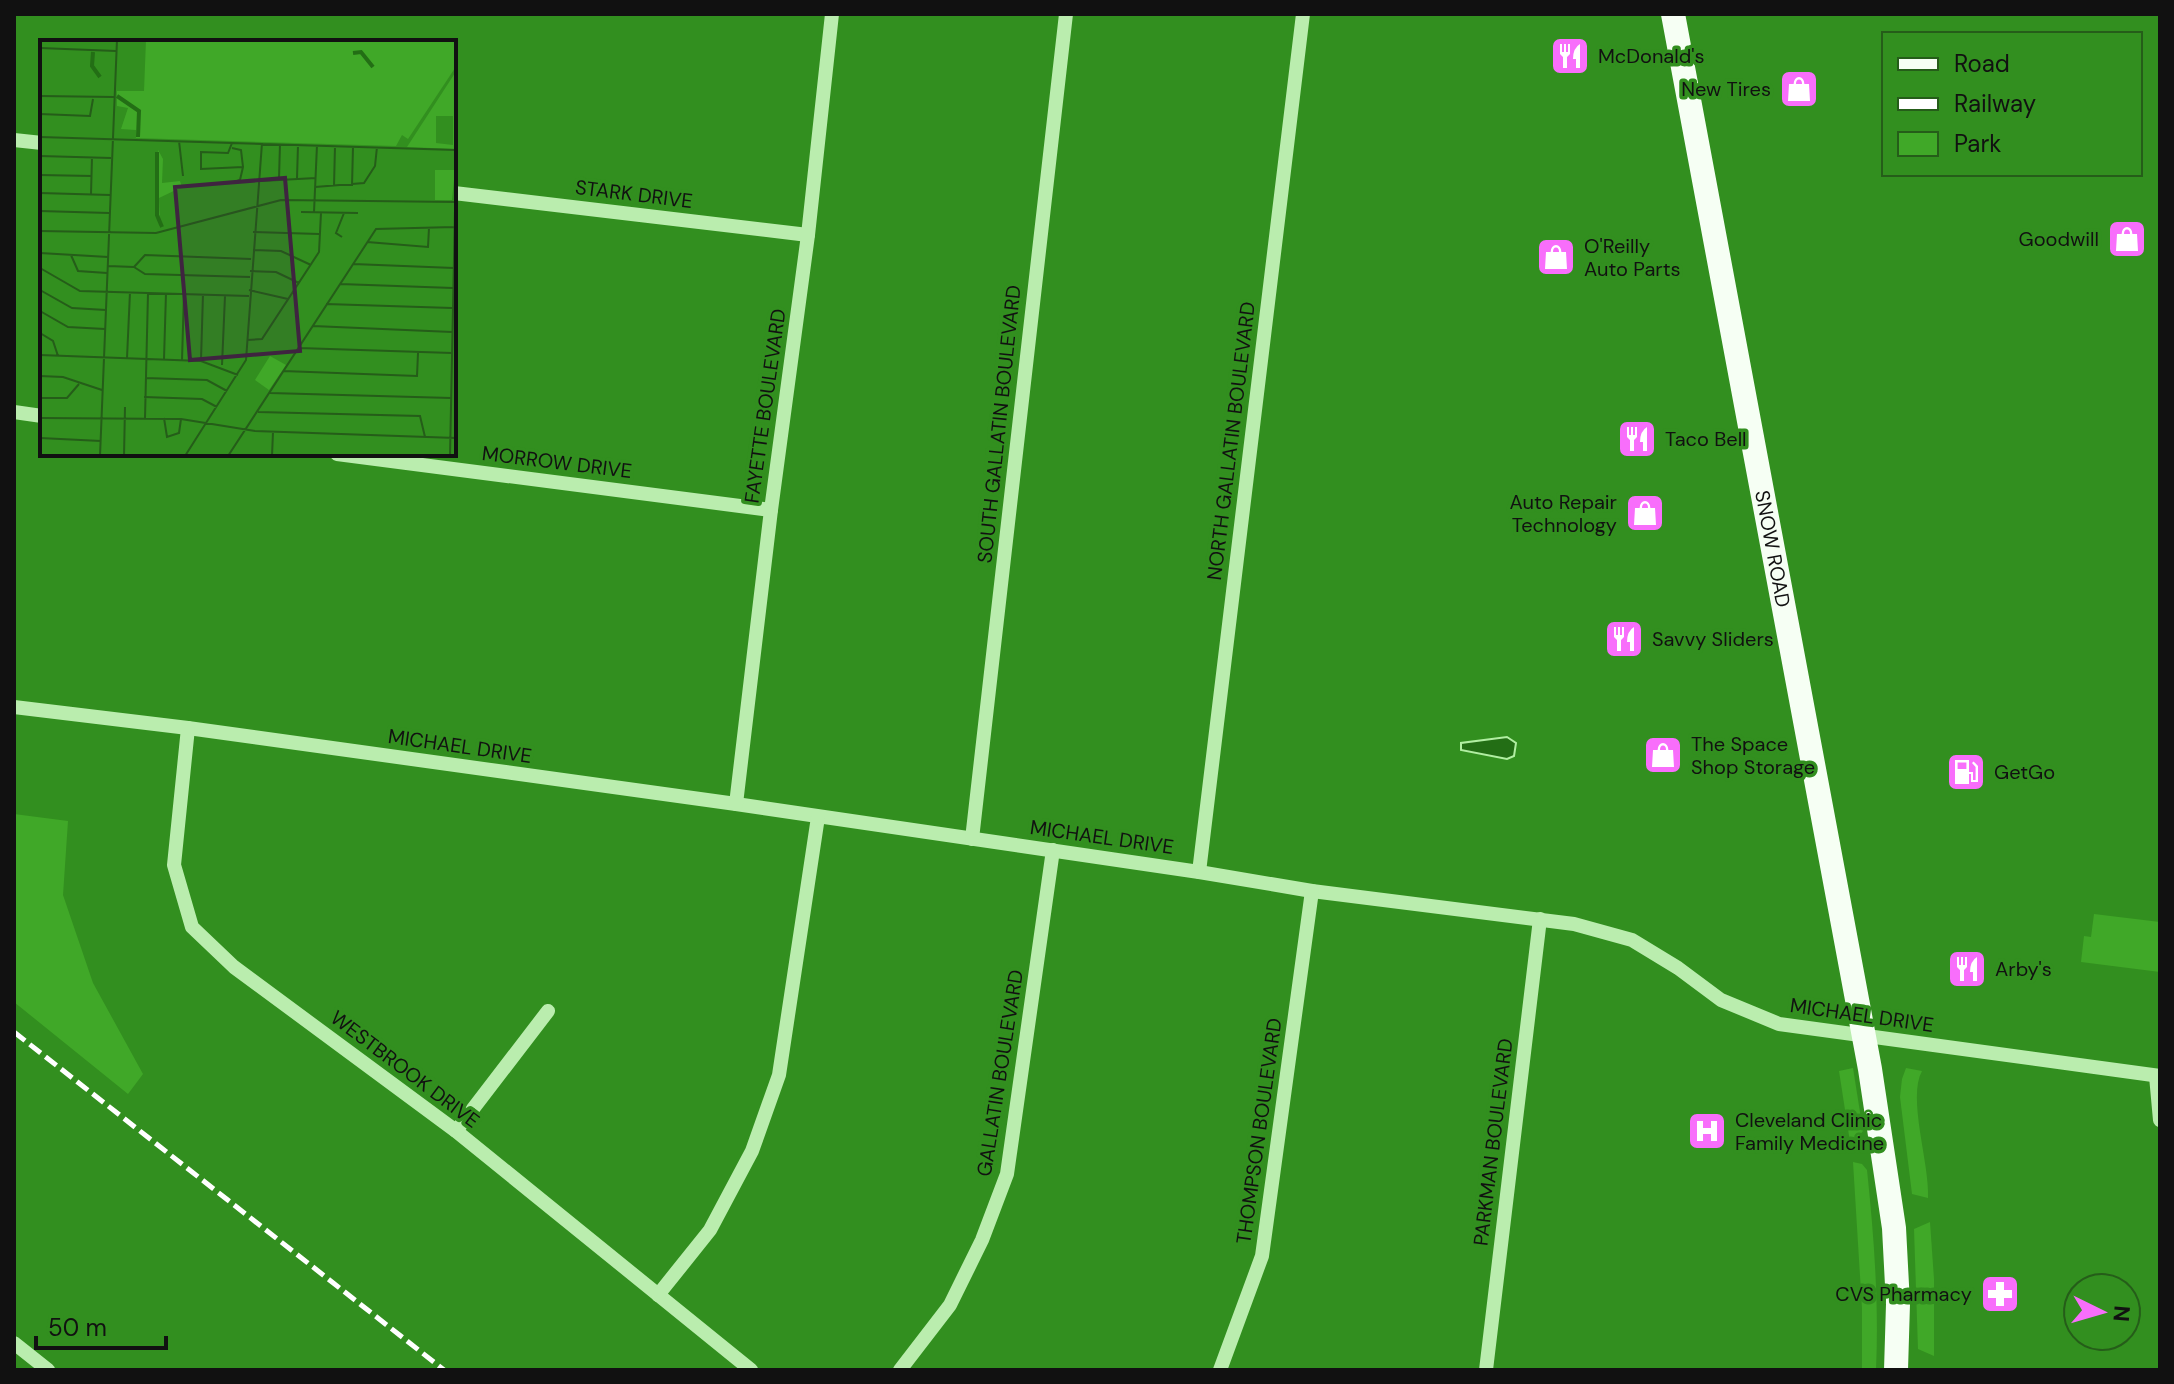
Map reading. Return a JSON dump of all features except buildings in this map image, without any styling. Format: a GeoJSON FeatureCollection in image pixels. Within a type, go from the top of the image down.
{"type":"FeatureCollection","features":[{"type":"Feature","properties":{"kind":"main road","name":"SNOW ROAD"},"geometry":{"type":"LineString","coordinates":[[1673,14],[1865,1037],[1894,1228],[1898,1304],[1896,1370]]}},
{"type":"Feature","properties":{"kind":"street","name":"FAYETTE BOULEVARD"},"geometry":{"type":"LineString","coordinates":[[736,804],[808,235],[832,14]]}},
{"type":"Feature","properties":{"kind":"street","name":"SOUTH GALLATIN BOULEVARD"},"geometry":{"type":"LineString","coordinates":[[972,839],[1066,14]]}},
{"type":"Feature","properties":{"kind":"street","name":"NORTH GALLATIN BOULEVARD"},"geometry":{"type":"LineString","coordinates":[[1199,872],[1303,14]]}},
{"type":"Feature","properties":{"kind":"street"},"geometry":{"type":"LineString","coordinates":[[14,140],[40,143]]}},
{"type":"Feature","properties":{"kind":"street","name":"STARK DRIVE"},"geometry":{"type":"LineString","coordinates":[[456,193],[808,235]]}},
{"type":"Feature","properties":{"kind":"street"},"geometry":{"type":"LineString","coordinates":[[14,412],[40,416]]}},
{"type":"Feature","properties":{"kind":"street","name":"MORROW DRIVE"},"geometry":{"type":"LineString","coordinates":[[352,456],[771,510]]}},
{"type":"Feature","properties":{"kind":"street","name":"MICHAEL DRIVE"},"geometry":{"type":"LineString","coordinates":[[14,707],[736,804],[1312,891],[1585,926],[1632,940],[1650,949],[1721,1000],[1779,1024],[2158,1076]]}},
{"type":"Feature","properties":{"kind":"street","name":"WESTBROOK DRIVE"},"geometry":{"type":"LineString","coordinates":[[188,728],[174,865],[192,927],[234,967],[456,1131],[751,1370]]}},
{"type":"Feature","properties":{"kind":"street"},"geometry":{"type":"LineString","coordinates":[[658,1295],[710,1230],[752,1151],[779,1075],[818,817]]}},
{"type":"Feature","properties":{"kind":"street","name":"GALLATIN BOULEVARD"},"geometry":{"type":"LineString","coordinates":[[900,1370],[950,1305],[982,1240],[1007,1174],[1053,850]]}},
{"type":"Feature","properties":{"kind":"street","name":"THOMPSON BOULEVARD"},"geometry":{"type":"LineString","coordinates":[[1220,1370],[1262,1256],[1312,891]]}},
{"type":"Feature","properties":{"kind":"street","name":"PARKMAN BOULEVARD"},"geometry":{"type":"LineString","coordinates":[[1486,1370],[1540,919]]}},
{"type":"Feature","properties":{"kind":"street"},"geometry":{"type":"LineString","coordinates":[[456,1131],[548,1011]]}},
{"type":"Feature","properties":{"kind":"street"},"geometry":{"type":"LineString","coordinates":[[2158,1076],[2160,1120]]}},
{"type":"Feature","properties":{"kind":"street"},"geometry":{"type":"LineString","coordinates":[[14,1343],[41,1367]]}},
{"type":"Feature","properties":{"kind":"green space"},"geometry":{"type":"Polygon","coordinates":[[[14,814],[68,821],[63,895],[93,983],[143,1074],[128,1094],[14,1002],[14,814]]]}},
{"type":"Feature","properties":{"kind":"green space"},"geometry":{"type":"Polygon","coordinates":[[[2094,914],[2160,922],[2160,972],[2081,962],[2084,936],[2091,937],[2094,914]]]}},
{"type":"Feature","properties":{"kind":"green space"},"geometry":{"type":"Polygon","coordinates":[[[1853,1068],[1863,1131],[1850,1142],[1839,1071],[1853,1068]]]}},
{"type":"Feature","properties":{"kind":"green space"},"geometry":{"type":"Polygon","coordinates":[[[1906,1068],[1922,1071],[1917,1097],[1928,1198],[1912,1194],[1900,1097],[1906,1068]]]}},
{"type":"Feature","properties":{"kind":"green space"},"geometry":{"type":"Polygon","coordinates":[[[1853,1162],[1862,1164],[1867,1170],[1875,1270],[1876,1370],[1862,1370],[1862,1308],[1853,1162]]]}},
{"type":"Feature","properties":{"kind":"green space"},"geometry":{"type":"Polygon","coordinates":[[[1930,1222],[1934,1356],[1918,1349],[1914,1229],[1930,1222]]]}},
{"type":"Feature","properties":{"kind":"shaded area"},"geometry":{"type":"Polygon","coordinates":[[[1507,737],[1516,743],[1514,756],[1507,759],[1461,750],[1461,743],[1507,737]]]}},
{"type":"Feature","properties":{"kind":"railway"},"geometry":{"type":"LineString","coordinates":[[14,1032],[444,1370]]}},
{"type":"Feature","properties":{"kind":"place","name":"McDonald's"},"geometry":{"type":"Point","coordinates":[1570,56]}},
{"type":"Feature","properties":{"kind":"place","name":"New Tires"},"geometry":{"type":"Point","coordinates":[1799,89]}},
{"type":"Feature","properties":{"kind":"place","name":"Goodwill"},"geometry":{"type":"Point","coordinates":[2127,239]}},
{"type":"Feature","properties":{"kind":"place","name":"O'Reilly Auto Parts"},"geometry":{"type":"Point","coordinates":[1556,257]}},
{"type":"Feature","properties":{"kind":"place","name":"Taco Bell"},"geometry":{"type":"Point","coordinates":[1637,439]}},
{"type":"Feature","properties":{"kind":"place","name":"Auto Repair Technology"},"geometry":{"type":"Point","coordinates":[1645,513]}},
{"type":"Feature","properties":{"kind":"place","name":"Savvy Sliders"},"geometry":{"type":"Point","coordinates":[1624,639]}},
{"type":"Feature","properties":{"kind":"place","name":"The Space Shop Storage"},"geometry":{"type":"Point","coordinates":[1663,755]}},
{"type":"Feature","properties":{"kind":"place","name":"GetGo"},"geometry":{"type":"Point","coordinates":[1966,772]}},
{"type":"Feature","properties":{"kind":"place","name":"Arby's"},"geometry":{"type":"Point","coordinates":[1967,969]}},
{"type":"Feature","properties":{"kind":"place","name":"Cleveland Clinic Family Medicine"},"geometry":{"type":"Point","coordinates":[1707,1131]}},
{"type":"Feature","properties":{"kind":"place","name":"CVS Pharmacy"},"geometry":{"type":"Point","coordinates":[2000,1294]}}]}
